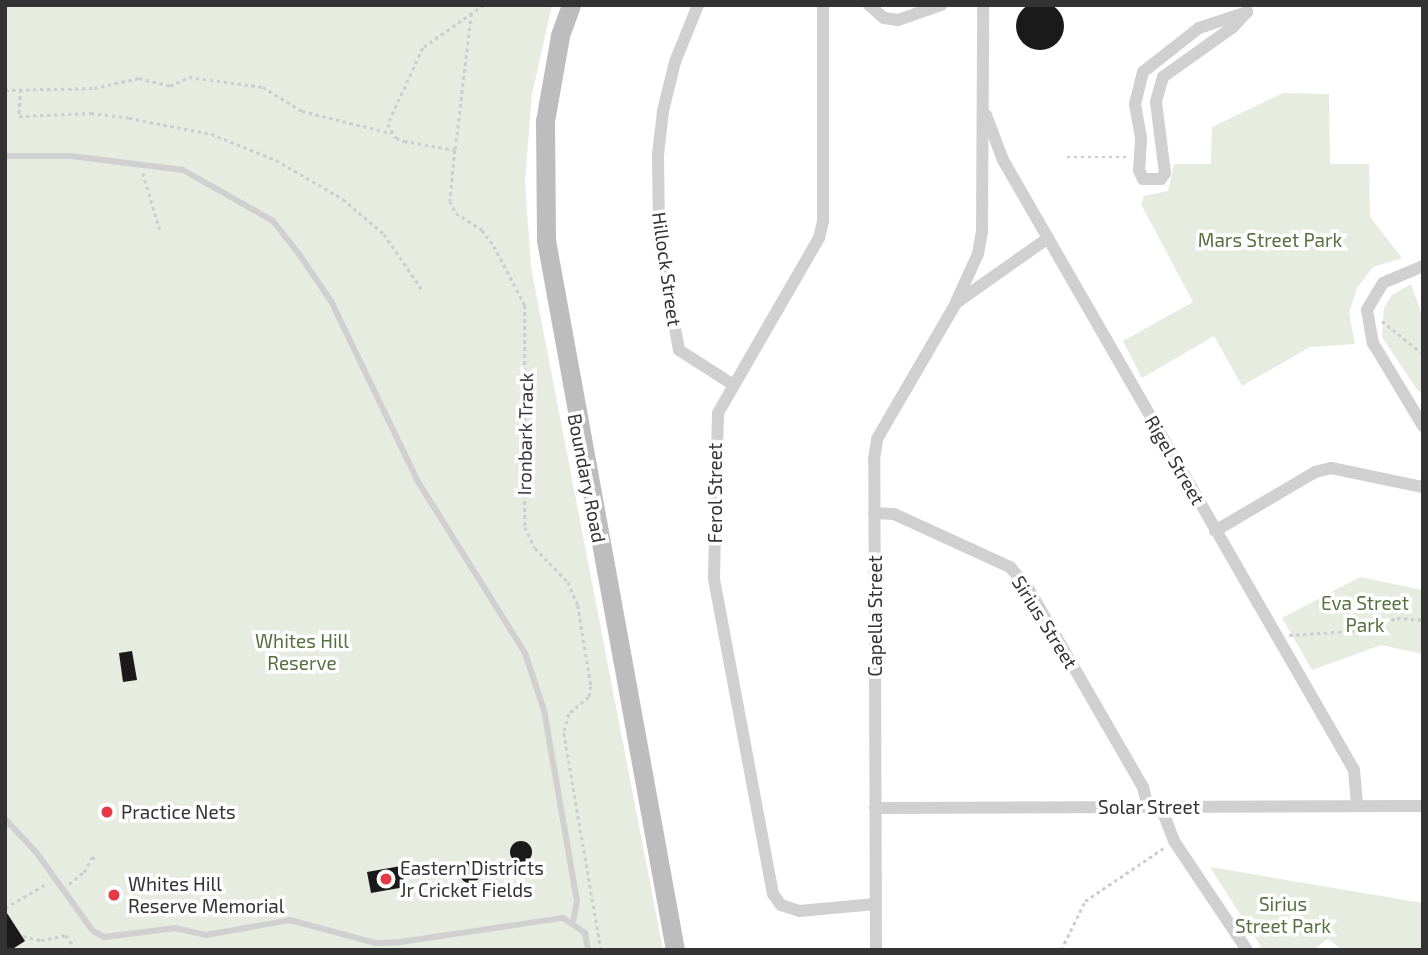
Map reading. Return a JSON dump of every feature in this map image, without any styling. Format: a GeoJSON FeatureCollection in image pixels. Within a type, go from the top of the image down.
{"type":"FeatureCollection","features":[{"type":"Feature","properties":{"kind":"main road","name":"Boundary Road"},"geometry":{"type":"LineString","coordinates":[[571,5],[560,36],[545,121],[547,240],[675,950]]}},
{"type":"Feature","properties":{"kind":"street","name":"Hillock Street"},"geometry":{"type":"LineString","coordinates":[[698,5],[675,62],[663,111],[658,166],[659,241],[679,350],[732,384]]}},
{"type":"Feature","properties":{"kind":"street","name":"Ferol Street"},"geometry":{"type":"LineString","coordinates":[[822,5],[823,221],[819,238],[732,384],[715,426],[715,579],[773,894],[782,905],[799,911],[876,904]]}},
{"type":"Feature","properties":{"kind":"street"},"geometry":{"type":"LineString","coordinates":[[869,5],[884,18],[898,20],[941,5]]}},
{"type":"Feature","properties":{"kind":"street","name":"Capella Street"},"geometry":{"type":"LineString","coordinates":[[876,950],[874,513],[877,439],[956,303],[978,254],[986,115],[983,5]]}},
{"type":"Feature","properties":{"kind":"street"},"geometry":{"type":"LineString","coordinates":[[1251,9],[1233,27],[1163,77],[1158,87],[1166,161],[1161,179],[1143,179],[1135,104],[1143,72],[1199,28],[1251,9]]}},
{"type":"Feature","properties":{"kind":"street","name":"Rigel Street"},"geometry":{"type":"LineString","coordinates":[[986,115],[1003,160],[1354,770],[1357,806]]}},
{"type":"Feature","properties":{"kind":"street","name":"Capella Street"},"geometry":{"type":"LineString","coordinates":[[956,303],[1048,238]]}},
{"type":"Feature","properties":{"kind":"street"},"geometry":{"type":"LineString","coordinates":[[1423,265],[1383,283],[1369,304],[1373,344],[1423,426]]}},
{"type":"Feature","properties":{"kind":"street"},"geometry":{"type":"LineString","coordinates":[[1215,531],[1315,472],[1331,468],[1423,486]]}},
{"type":"Feature","properties":{"kind":"street","name":"Sirius Street"},"geometry":{"type":"LineString","coordinates":[[874,513],[894,514],[1010,567],[1028,588],[1143,787],[1147,807]]}},
{"type":"Feature","properties":{"kind":"street","name":"Solar Street"},"geometry":{"type":"LineString","coordinates":[[875,808],[1423,806]]}},
{"type":"Feature","properties":{"kind":"street"},"geometry":{"type":"LineString","coordinates":[[1161,807],[1174,841],[1247,950]]}},
{"type":"Feature","properties":{"kind":"lane"},"geometry":{"type":"LineString","coordinates":[[5,156],[71,156],[183,170],[273,221],[331,301],[417,480],[525,653],[544,710],[577,901],[573,921]]}},
{"type":"Feature","properties":{"kind":"lane"},"geometry":{"type":"LineString","coordinates":[[5,819],[36,852],[93,931],[104,937],[175,928],[206,935],[290,920],[376,943],[400,942],[539,920],[573,921],[584,933],[588,950]]}},
{"type":"Feature","properties":{"kind":"path"},"geometry":{"type":"LineString","coordinates":[[391,133],[390,117],[423,48],[484,5]]}},
{"type":"Feature","properties":{"kind":"path","name":"Ironbark Track"},"geometry":{"type":"LineString","coordinates":[[471,14],[450,201],[456,213],[482,230],[494,246],[525,305],[525,527],[535,548],[568,582],[578,605],[591,686],[589,697],[569,714],[564,733],[601,950]]}},
{"type":"Feature","properties":{"kind":"path"},"geometry":{"type":"LineString","coordinates":[[5,90],[94,88],[139,78],[170,86],[189,77],[263,87],[302,111],[391,133],[404,141],[455,150]]}},
{"type":"Feature","properties":{"kind":"path"},"geometry":{"type":"LineString","coordinates":[[21,89],[19,116],[90,113],[129,118],[211,134],[276,160],[343,199],[384,234],[423,291]]}},
{"type":"Feature","properties":{"kind":"path"},"geometry":{"type":"LineString","coordinates":[[1067,158],[1140,157]]}},
{"type":"Feature","properties":{"kind":"path"},"geometry":{"type":"LineString","coordinates":[[140,163],[160,230]]}},
{"type":"Feature","properties":{"kind":"path"},"geometry":{"type":"LineString","coordinates":[[1369,304],[1390,329],[1423,354]]}},
{"type":"Feature","properties":{"kind":"path"},"geometry":{"type":"LineString","coordinates":[[1273,631],[1316,634],[1365,630],[1396,618],[1423,620]]}},
{"type":"Feature","properties":{"kind":"path"},"geometry":{"type":"LineString","coordinates":[[1061,950],[1085,901],[1174,841]]}},
{"type":"Feature","properties":{"kind":"path"},"geometry":{"type":"LineString","coordinates":[[69,884],[84,872],[92,857],[98,860]]}},
{"type":"Feature","properties":{"kind":"path"},"geometry":{"type":"LineString","coordinates":[[5,908],[45,882],[50,888]]}},
{"type":"Feature","properties":{"kind":"path"},"geometry":{"type":"LineString","coordinates":[[23,936],[41,940],[66,935],[72,944]]}},
{"type":"Feature","properties":{"kind":"green space","name":"Whites Hill Reserve"},"geometry":{"type":"Polygon","coordinates":[[[5,5],[552,5],[532,94],[525,181],[531,267],[663,950],[5,950],[5,5]]]}},
{"type":"Feature","properties":{"kind":"green space","name":"Mars Street Park"},"geometry":{"type":"Polygon","coordinates":[[[1283,93],[1329,94],[1330,164],[1369,164],[1370,217],[1402,258],[1373,267],[1357,288],[1349,313],[1355,344],[1310,347],[1242,386],[1214,336],[1142,378],[1123,341],[1193,302],[1141,204],[1144,196],[1168,191],[1174,164],[1211,164],[1212,127],[1283,93]]]}},
{"type":"Feature","properties":{"kind":"green space"},"geometry":{"type":"Polygon","coordinates":[[[1411,284],[1423,318],[1423,392],[1418,391],[1382,337],[1384,308],[1392,295],[1411,284]]]}},
{"type":"Feature","properties":{"kind":"green space","name":"Eva Street Park"},"geometry":{"type":"Polygon","coordinates":[[[1360,577],[1423,590],[1423,654],[1381,645],[1312,670],[1282,618],[1360,577]]]}},
{"type":"Feature","properties":{"kind":"green space","name":"Sirius Street Park"},"geometry":{"type":"Polygon","coordinates":[[[1210,867],[1423,903],[1423,950],[1342,950],[1328,939],[1313,950],[1263,950],[1210,867]]]}},
{"type":"Feature","properties":{"kind":"building"},"geometry":{"type":"Polygon","coordinates":[[[1040,2],[1049,3],[1057,9],[1063,17],[1063,35],[1057,43],[1049,49],[1040,50],[1031,49],[1023,43],[1017,35],[1016,26],[1017,17],[1023,9],[1031,3],[1040,2]]]}},
{"type":"Feature","properties":{"kind":"building"},"geometry":{"type":"Polygon","coordinates":[[[132,651],[137,680],[123,682],[119,653],[132,651]]]}},
{"type":"Feature","properties":{"kind":"building"},"geometry":{"type":"Polygon","coordinates":[[[517,841],[525,841],[532,848],[532,856],[525,863],[517,863],[510,856],[510,848],[517,841]]]}},
{"type":"Feature","properties":{"kind":"building"},"geometry":{"type":"Polygon","coordinates":[[[466,861],[474,861],[481,868],[481,876],[474,883],[466,883],[459,876],[459,868],[466,861]]]}},
{"type":"Feature","properties":{"kind":"building","name":"Eastern Districts Jr Cricket Fields"},"geometry":{"type":"Polygon","coordinates":[[[401,866],[405,887],[371,893],[367,872],[401,866]]]}},
{"type":"Feature","properties":{"kind":"building"},"geometry":{"type":"Polygon","coordinates":[[[5,910],[25,941],[11,950],[5,950],[5,910]]]}},
{"type":"Feature","properties":{"kind":"place","name":"Practice Nets"},"geometry":{"type":"Point","coordinates":[107,812]}},
{"type":"Feature","properties":{"kind":"place","name":"Eastern Districts Jr Cricket Fields"},"geometry":{"type":"Point","coordinates":[386,879]}},
{"type":"Feature","properties":{"kind":"place","name":"Whites Hill Reserve Memorial"},"geometry":{"type":"Point","coordinates":[114,895]}}]}
